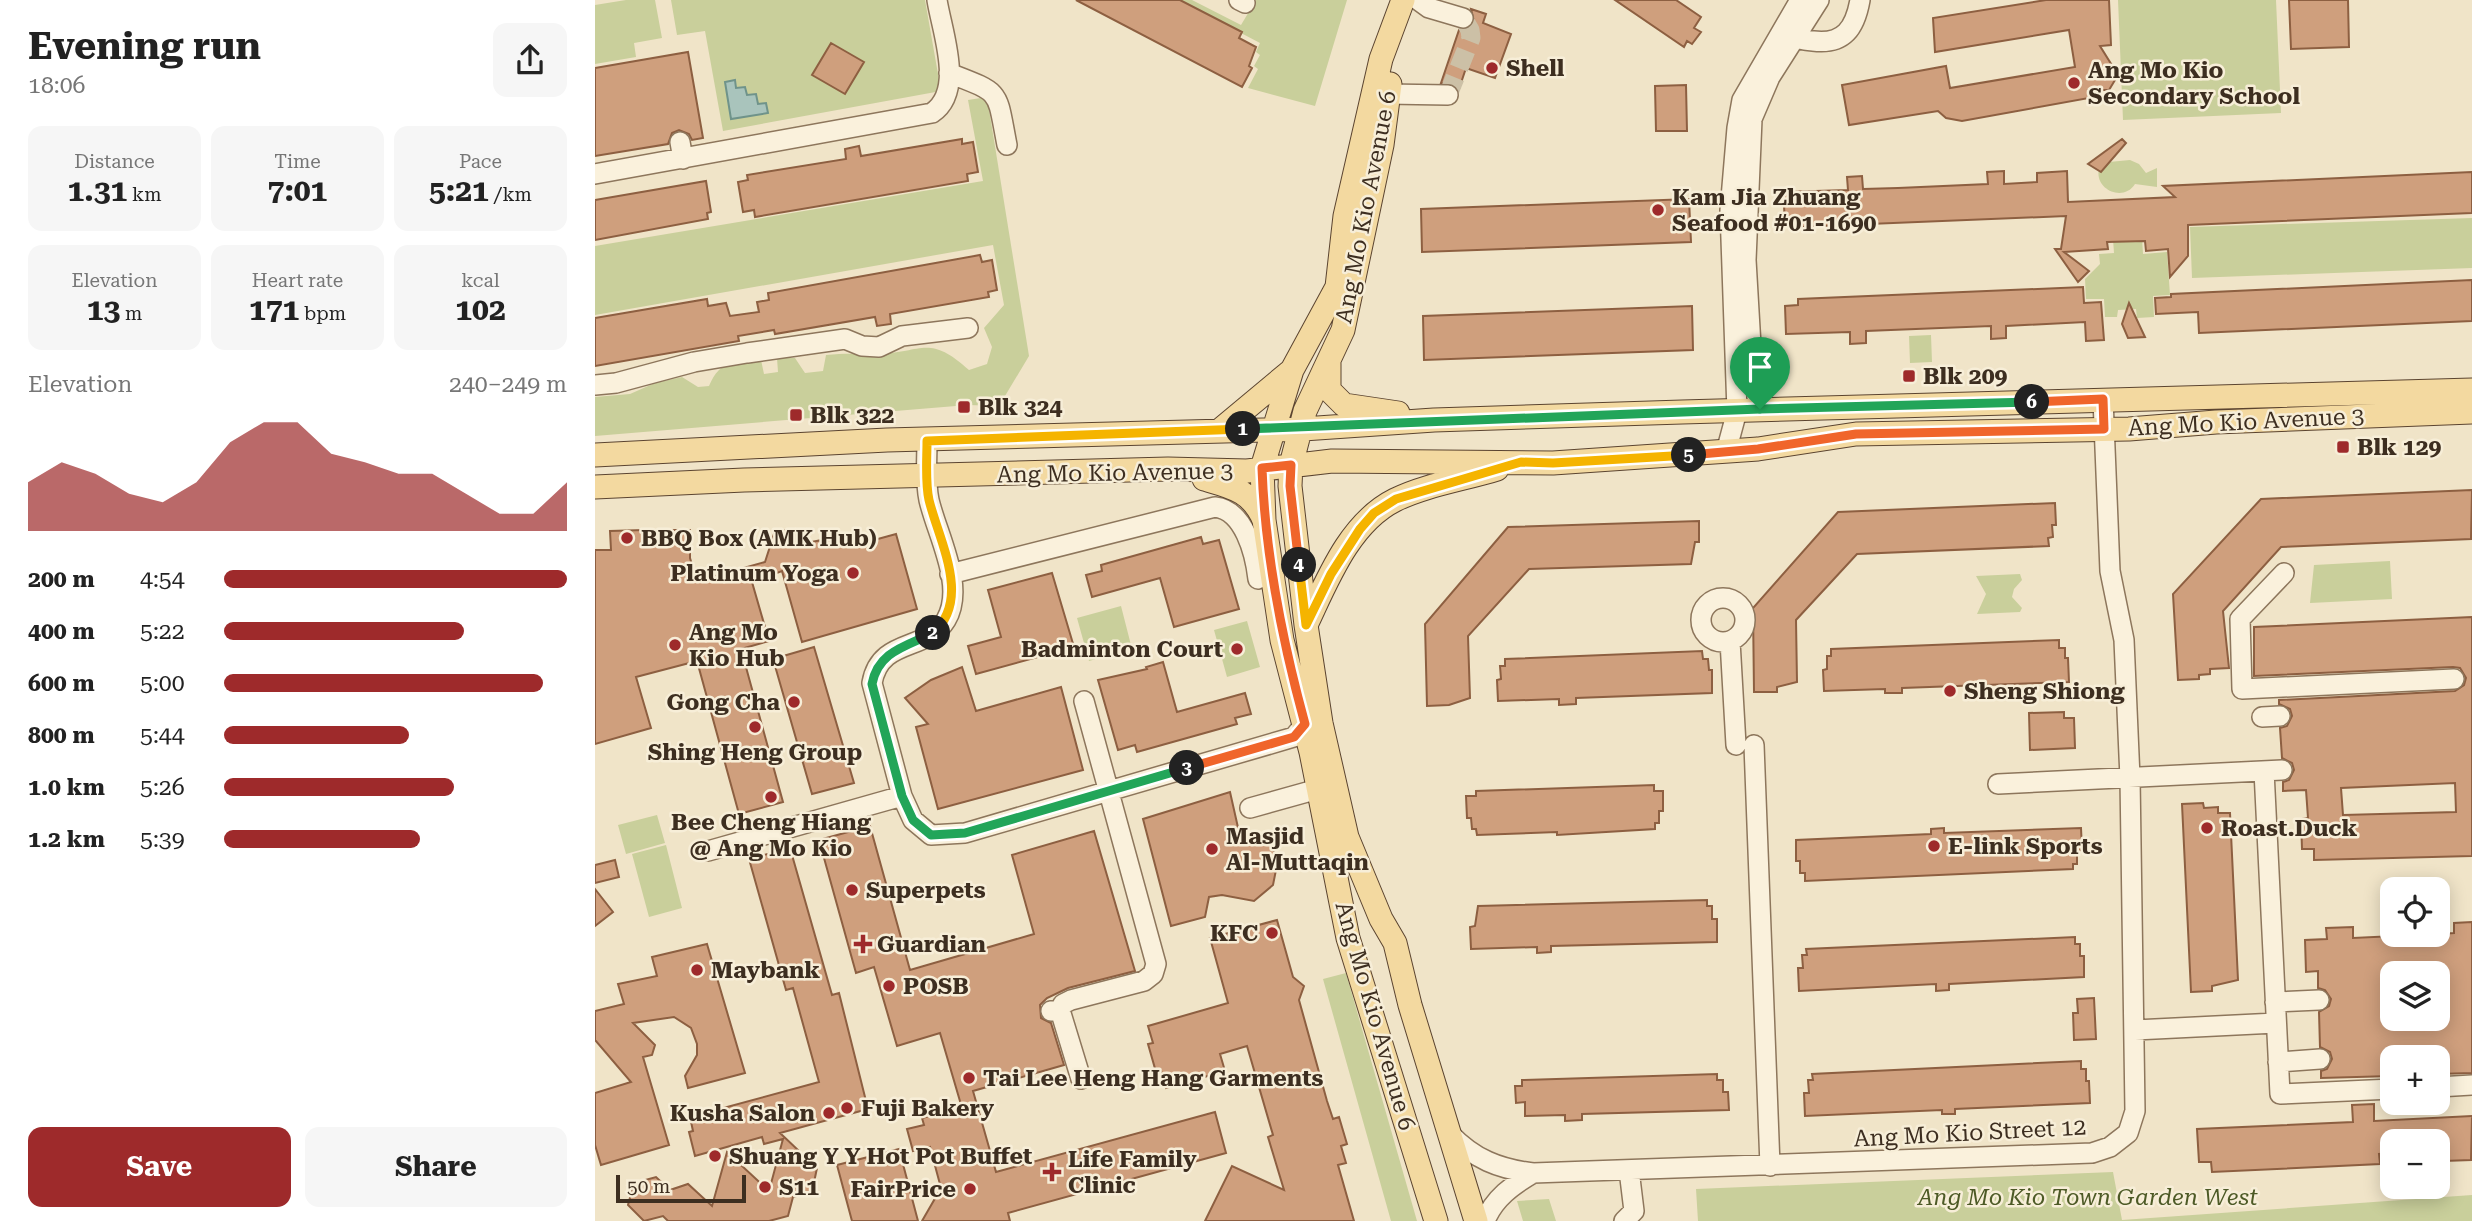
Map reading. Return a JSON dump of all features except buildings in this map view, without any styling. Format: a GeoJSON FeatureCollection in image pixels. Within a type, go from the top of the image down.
{"type":"FeatureCollection","features":[{"type":"Feature","properties":{"kind":"main road","name":"Ang Mo Kio Avenue 6"},"geometry":{"type":"LineString","coordinates":[[1403,0],[1381,59],[1345,216],[1337,287],[1292,370],[1262,468],[1264,520],[1299,730],[1311,752],[1348,938],[1436,1221]]}},
{"type":"Feature","properties":{"kind":"main road","name":"Ang Mo Kio Avenue 6"},"geometry":{"type":"LineString","coordinates":[[1417,0],[1387,94],[1382,145],[1357,274],[1343,330],[1305,411],[1303,429],[1291,465],[1290,486],[1306,625],[1321,723],[1346,837],[1381,919],[1395,943],[1410,1005],[1476,1221]]}},
{"type":"Feature","properties":{"kind":"main road"},"geometry":{"type":"LineString","coordinates":[[1329,364],[1329,390],[1344,405],[1433,420]]}},
{"type":"Feature","properties":{"kind":"main road"},"geometry":{"type":"LineString","coordinates":[[1220,430],[1292,370]]}},
{"type":"Feature","properties":{"kind":"main road","name":"Ang Mo Kio Avenue 3"},"geometry":{"type":"LineString","coordinates":[[595,455],[1273,428],[1303,429],[1433,420],[2472,390]]}},
{"type":"Feature","properties":{"kind":"main road"},"geometry":{"type":"LineString","coordinates":[[1959,404],[1960,432]]}},
{"type":"Feature","properties":{"kind":"main road","name":"Ang Mo Kio Avenue 3"},"geometry":{"type":"LineString","coordinates":[[595,487],[744,480],[1168,469],[1247,471],[1332,461],[1553,463],[1726,452],[1856,434],[2104,429],[2472,412]]}},
{"type":"Feature","properties":{"kind":"main road"},"geometry":{"type":"LineString","coordinates":[[1306,625],[1331,574],[1360,529],[1374,513],[1396,499],[1521,462]]}},
{"type":"Feature","properties":{"kind":"main road"},"geometry":{"type":"LineString","coordinates":[[1168,469],[1240,489],[1257,504],[1264,520]]}},
{"type":"Feature","properties":{"kind":"street"},"geometry":{"type":"LineString","coordinates":[[595,174],[681,151],[926,115],[937,110],[944,101],[949,73],[937,0]]}},
{"type":"Feature","properties":{"kind":"street"},"geometry":{"type":"LineString","coordinates":[[1417,0],[1429,8],[1464,18]]}},
{"type":"Feature","properties":{"kind":"street"},"geometry":{"type":"LineString","coordinates":[[1726,452],[1748,410],[1753,380],[1746,260],[1752,119],[1800,0]]}},
{"type":"Feature","properties":{"kind":"street"},"geometry":{"type":"LineString","coordinates":[[1788,35],[1819,0]]}},
{"type":"Feature","properties":{"kind":"street"},"geometry":{"type":"LineString","coordinates":[[1788,35],[1833,42],[1847,35],[1857,16],[1860,0]]}},
{"type":"Feature","properties":{"kind":"street"},"geometry":{"type":"LineString","coordinates":[[949,73],[992,89],[998,100],[1007,145]]}},
{"type":"Feature","properties":{"kind":"street"},"geometry":{"type":"LineString","coordinates":[[1387,94],[1448,95]]}},
{"type":"Feature","properties":{"kind":"street"},"geometry":{"type":"LineString","coordinates":[[595,385],[616,383],[694,362],[747,353],[845,339],[862,346],[879,347],[902,336],[968,328]]}},
{"type":"Feature","properties":{"kind":"street","name":"Ang Mo Kio Street 12"},"geometry":{"type":"LineString","coordinates":[[1450,1134],[1476,1157],[1508,1170],[1533,1172],[2092,1153],[2110,1147],[2128,1133],[2135,1111],[2130,778],[2124,640],[2110,570],[2103,399]]}},
{"type":"Feature","properties":{"kind":"street"},"geometry":{"type":"LineString","coordinates":[[927,441],[929,498],[950,574],[952,597],[942,625],[933,633],[885,656],[874,672],[875,696],[902,796],[907,810],[921,828],[931,835],[942,837],[965,833],[1109,791],[1299,730]]}},
{"type":"Feature","properties":{"kind":"street"},"geometry":{"type":"LineString","coordinates":[[950,574],[1215,507],[1226,508],[1234,514],[1255,559],[1258,579]]}},
{"type":"Feature","properties":{"kind":"street"},"geometry":{"type":"LineString","coordinates":[[2284,573],[2240,619],[2242,689],[2454,678]]}},
{"type":"Feature","properties":{"kind":"street"},"geometry":{"type":"LineString","coordinates":[[1730,641],[1745,745],[1770,1166]]}},
{"type":"Feature","properties":{"kind":"street"},"geometry":{"type":"LineString","coordinates":[[1081,1079],[1063,1003],[1144,981],[1156,969],[1084,701]]}},
{"type":"Feature","properties":{"kind":"street"},"geometry":{"type":"LineString","coordinates":[[1998,784],[2273,771],[2275,1002],[2280,1094],[2380,1090]]}},
{"type":"Feature","properties":{"kind":"street"},"geometry":{"type":"LineString","coordinates":[[1250,808],[1318,789]]}},
{"type":"Feature","properties":{"kind":"street"},"geometry":{"type":"LineString","coordinates":[[708,850],[902,796]]}},
{"type":"Feature","properties":{"kind":"street"},"geometry":{"type":"LineString","coordinates":[[2275,1002],[2319,1000]]}},
{"type":"Feature","properties":{"kind":"street"},"geometry":{"type":"LineString","coordinates":[[2135,1030],[2276,1023]]}},
{"type":"Feature","properties":{"kind":"street"},"geometry":{"type":"LineString","coordinates":[[2278,1062],[2320,1059]]}},
{"type":"Feature","properties":{"kind":"street"},"geometry":{"type":"LineString","coordinates":[[2450,1086],[2472,1085]]}},
{"type":"Feature","properties":{"kind":"street"},"geometry":{"type":"LineString","coordinates":[[1624,1221],[1634,1211],[1629,1170]]}},
{"type":"Feature","properties":{"kind":"street"},"geometry":{"type":"LineString","coordinates":[[1485,1221],[1490,1208],[1533,1172]]}},
{"type":"Feature","properties":{"kind":"green space"},"geometry":{"type":"Polygon","coordinates":[[[626,0],[655,0],[662,38],[634,43],[636,57],[595,64],[595,5],[626,0]]]}},
{"type":"Feature","properties":{"kind":"green space"},"geometry":{"type":"Polygon","coordinates":[[[671,0],[925,0],[941,91],[723,131],[705,31],[677,35],[671,0]]]}},
{"type":"Feature","properties":{"kind":"green space"},"geometry":{"type":"Polygon","coordinates":[[[1178,0],[1192,0],[1241,25],[1256,0],[1347,0],[1315,106],[1248,88],[1258,69],[1254,66],[1260,55],[1256,52],[1260,43],[1178,0]]]}},
{"type":"Feature","properties":{"kind":"green space"},"geometry":{"type":"Polygon","coordinates":[[[2118,0],[2276,0],[2281,113],[2123,120],[2118,0]]]}},
{"type":"Feature","properties":{"kind":"green space"},"geometry":{"type":"Polygon","coordinates":[[[987,97],[1029,356],[999,406],[968,405],[595,436],[595,397],[630,394],[655,383],[682,377],[698,387],[709,386],[718,371],[729,364],[761,360],[764,374],[778,372],[777,358],[795,358],[805,373],[823,371],[826,355],[892,353],[934,348],[969,370],[987,364],[992,347],[984,328],[1004,305],[993,245],[595,315],[595,246],[983,181],[968,100],[987,97]]]}},
{"type":"Feature","properties":{"kind":"green space"},"geometry":{"type":"Polygon","coordinates":[[[2130,160],[2139,164],[2146,173],[2157,168],[2157,187],[2135,184],[2130,190],[2117,193],[2105,188],[2099,176],[2099,169],[2109,162],[2130,160]]]}},
{"type":"Feature","properties":{"kind":"green space"},"geometry":{"type":"Polygon","coordinates":[[[2472,218],[2472,268],[2192,278],[2190,227],[2472,218]]]}},
{"type":"Feature","properties":{"kind":"green space"},"geometry":{"type":"Polygon","coordinates":[[[2142,238],[2143,254],[2167,252],[2170,295],[2153,296],[2154,317],[2137,318],[2136,309],[2118,310],[2117,317],[2105,317],[2104,299],[2086,299],[2085,279],[2100,264],[2099,254],[2114,253],[2113,239],[2142,238]]]}},
{"type":"Feature","properties":{"kind":"green space"},"geometry":{"type":"Polygon","coordinates":[[[1931,335],[1932,362],[1910,363],[1909,336],[1931,335]]]}},
{"type":"Feature","properties":{"kind":"green space"},"geometry":{"type":"Polygon","coordinates":[[[2390,561],[2392,599],[2310,603],[2314,565],[2390,561]]]}},
{"type":"Feature","properties":{"kind":"green space"},"geometry":{"type":"Polygon","coordinates":[[[2020,574],[2022,580],[2014,589],[2012,597],[2022,608],[2020,612],[1977,614],[1986,594],[1976,576],[2020,574]]]}},
{"type":"Feature","properties":{"kind":"green space"},"geometry":{"type":"Polygon","coordinates":[[[1121,606],[1132,649],[1089,661],[1077,618],[1121,606]]]}},
{"type":"Feature","properties":{"kind":"green space","name":"Badminton Court"},"geometry":{"type":"Polygon","coordinates":[[[1247,621],[1260,667],[1227,677],[1214,630],[1247,621]]]}},
{"type":"Feature","properties":{"kind":"green space"},"geometry":{"type":"Polygon","coordinates":[[[657,815],[665,843],[626,854],[618,825],[657,815]]]}},
{"type":"Feature","properties":{"kind":"green space"},"geometry":{"type":"Polygon","coordinates":[[[666,845],[682,908],[649,917],[632,854],[666,845]]]}},
{"type":"Feature","properties":{"kind":"green space"},"geometry":{"type":"Polygon","coordinates":[[[1346,973],[1417,1221],[1391,1221],[1323,979],[1346,973]]]}},
{"type":"Feature","properties":{"kind":"green space","name":"Ang Mo Kio Town Garden West"},"geometry":{"type":"Polygon","coordinates":[[[2113,1172],[2122,1220],[2416,1199],[2450,1199],[2450,1197],[2472,1195],[2472,1221],[1698,1221],[1696,1189],[2113,1172]]]}},
{"type":"Feature","properties":{"kind":"green space"},"geometry":{"type":"Polygon","coordinates":[[[1549,1199],[1556,1221],[1523,1221],[1517,1201],[1549,1199]]]}},
{"type":"Feature","properties":{"kind":"water"},"geometry":{"type":"Polygon","coordinates":[[[735,80],[736,88],[745,87],[747,95],[756,94],[758,104],[766,103],[768,113],[731,119],[725,82],[735,80]]]}},
{"type":"Feature","properties":{"kind":"tunnel"},"geometry":{"type":"LineString","coordinates":[[1448,95],[1471,38],[1463,18]]}},
{"type":"Feature","properties":{"kind":"place","name":"Shell"},"geometry":{"type":"Point","coordinates":[1492,68]}},
{"type":"Feature","properties":{"kind":"place","name":"Ang Mo Kio Secondary School"},"geometry":{"type":"Point","coordinates":[2074,83]}},
{"type":"Feature","properties":{"kind":"place","name":"Kam Jia Zhuang Seafood #01-1690"},"geometry":{"type":"Point","coordinates":[1658,210]}},
{"type":"Feature","properties":{"kind":"place","name":"Blk 209"},"geometry":{"type":"Point","coordinates":[1909,376]}},
{"type":"Feature","properties":{"kind":"place","name":"Blk 324"},"geometry":{"type":"Point","coordinates":[964,407]}},
{"type":"Feature","properties":{"kind":"place","name":"Blk 322"},"geometry":{"type":"Point","coordinates":[796,415]}},
{"type":"Feature","properties":{"kind":"place","name":"Blk 129"},"geometry":{"type":"Point","coordinates":[2343,447]}},
{"type":"Feature","properties":{"kind":"place","name":"BBQ Box (AMK Hub)"},"geometry":{"type":"Point","coordinates":[627,538]}},
{"type":"Feature","properties":{"kind":"place","name":"Platinum Yoga"},"geometry":{"type":"Point","coordinates":[853,573]}},
{"type":"Feature","properties":{"kind":"place","name":"Ang Mo Kio Hub"},"geometry":{"type":"Point","coordinates":[675,645]}},
{"type":"Feature","properties":{"kind":"place","name":"Badminton Court"},"geometry":{"type":"Point","coordinates":[1237,649]}},
{"type":"Feature","properties":{"kind":"place","name":"Sheng Shiong"},"geometry":{"type":"Point","coordinates":[1950,691]}},
{"type":"Feature","properties":{"kind":"place","name":"Gong Cha"},"geometry":{"type":"Point","coordinates":[794,702]}},
{"type":"Feature","properties":{"kind":"place","name":"Shing Heng Group"},"geometry":{"type":"Point","coordinates":[755,727]}},
{"type":"Feature","properties":{"kind":"place","name":"Bee Cheng Hiang @ Ang Mo Kio"},"geometry":{"type":"Point","coordinates":[771,797]}},
{"type":"Feature","properties":{"kind":"place","name":"Roast.Duck"},"geometry":{"type":"Point","coordinates":[2207,828]}},
{"type":"Feature","properties":{"kind":"place","name":"E-link Sports"},"geometry":{"type":"Point","coordinates":[1934,846]}},
{"type":"Feature","properties":{"kind":"place","name":"Masjid Al-Muttaqin"},"geometry":{"type":"Point","coordinates":[1212,849]}},
{"type":"Feature","properties":{"kind":"place","name":"Superpets"},"geometry":{"type":"Point","coordinates":[852,890]}},
{"type":"Feature","properties":{"kind":"place","name":"KFC"},"geometry":{"type":"Point","coordinates":[1272,933]}},
{"type":"Feature","properties":{"kind":"place","name":"Guardian"},"geometry":{"type":"Point","coordinates":[863,944]}},
{"type":"Feature","properties":{"kind":"place","name":"Maybank"},"geometry":{"type":"Point","coordinates":[697,970]}},
{"type":"Feature","properties":{"kind":"place","name":"POSB"},"geometry":{"type":"Point","coordinates":[889,986]}},
{"type":"Feature","properties":{"kind":"place","name":"Tai Lee Heng Hang Garments"},"geometry":{"type":"Point","coordinates":[969,1078]}},
{"type":"Feature","properties":{"kind":"place","name":"Fuji Bakery"},"geometry":{"type":"Point","coordinates":[847,1108]}},
{"type":"Feature","properties":{"kind":"place","name":"Kusha Salon"},"geometry":{"type":"Point","coordinates":[829,1113]}},
{"type":"Feature","properties":{"kind":"place","name":"Shuang Y Y Hot Pot Buffet"},"geometry":{"type":"Point","coordinates":[715,1156]}},
{"type":"Feature","properties":{"kind":"place","name":"Life Family Clinic"},"geometry":{"type":"Point","coordinates":[1052,1172]}},
{"type":"Feature","properties":{"kind":"place","name":"S11"},"geometry":{"type":"Point","coordinates":[765,1187]}},
{"type":"Feature","properties":{"kind":"place","name":"FairPrice"},"geometry":{"type":"Point","coordinates":[970,1189]}},
{"type":"Feature","properties":{"kind":"route"},"geometry":{"type":"LineString","coordinates":[[2103,399],[2104,429],[1856,434],[1758,449],[1699,454],[1553,463],[1521,462],[1396,499],[1374,513],[1360,529],[1331,574],[1306,625],[1290,486],[1291,465],[1262,468],[1264,520],[1282,640],[1305,724],[1294,737],[965,833],[942,837],[931,835],[913,820],[907,810],[872,684],[874,672],[885,656],[933,633],[947,618],[950,609],[950,574],[929,498],[927,441],[1303,429],[1433,420],[1760,409],[2103,399]]}}]}
